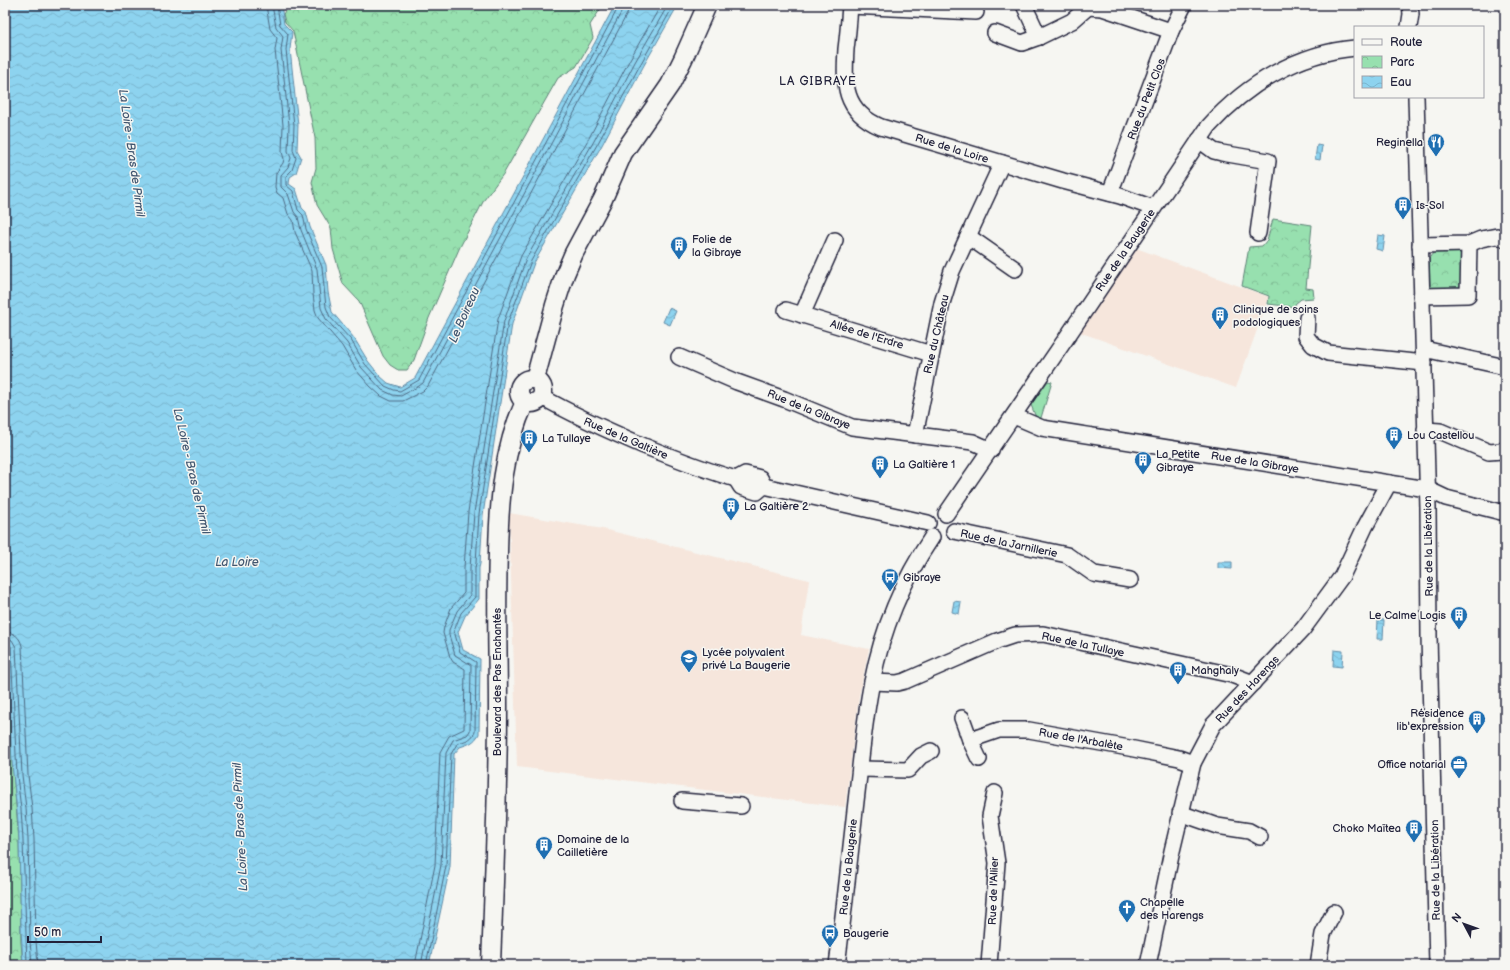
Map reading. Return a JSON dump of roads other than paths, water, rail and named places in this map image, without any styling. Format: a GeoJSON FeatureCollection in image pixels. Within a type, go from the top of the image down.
{"type":"FeatureCollection","features":[{"type":"Feature","properties":{"kind":"main road"},"geometry":{"type":"LineString","coordinates":[[534,400],[543,386],[535,379],[557,299],[574,254],[603,199],[623,153],[670,85],[684,60],[707,5]]}},
{"type":"Feature","properties":{"kind":"main road","name":"Boulevard des Pas Enchantés"},"geometry":{"type":"LineString","coordinates":[[491,965],[498,707],[498,528],[504,480],[514,427],[534,400]]}},
{"type":"Feature","properties":{"kind":"street"},"geometry":{"type":"LineString","coordinates":[[1024,5],[1039,37]]}},
{"type":"Feature","properties":{"kind":"street","name":"Rue du Petit Clos"},"geometry":{"type":"LineString","coordinates":[[1110,193],[1171,31],[1184,5]]}},
{"type":"Feature","properties":{"kind":"street"},"geometry":{"type":"LineString","coordinates":[[1409,26],[1411,14],[1410,5]]}},
{"type":"Feature","properties":{"kind":"street","name":"Rue de la Loire"},"geometry":{"type":"LineString","coordinates":[[976,12],[850,6],[845,79],[849,98],[859,113],[872,123],[881,126],[1002,163],[1110,193],[1153,208]]}},
{"type":"Feature","properties":{"kind":"street"},"geometry":{"type":"LineString","coordinates":[[995,33],[1022,43],[1039,37],[1072,21],[1087,6],[1102,8],[1171,31]]}},
{"type":"Feature","properties":{"kind":"street","name":"Rue de la Baugerie"},"geometry":{"type":"LineString","coordinates":[[946,514],[991,450],[1209,126],[1223,111],[1243,94],[1271,75],[1290,65],[1309,58],[1354,48]]}},
{"type":"Feature","properties":{"kind":"street","name":"Rue de la Libération"},"geometry":{"type":"LineString","coordinates":[[1416,98],[1424,356],[1437,965]]}},
{"type":"Feature","properties":{"kind":"street"},"geometry":{"type":"LineString","coordinates":[[1199,140],[1214,151],[1268,161],[1258,233]]}},
{"type":"Feature","properties":{"kind":"street","name":"Rue du Château"},"geometry":{"type":"LineString","coordinates":[[915,435],[942,303],[952,271],[1002,163]]}},
{"type":"Feature","properties":{"kind":"street"},"geometry":{"type":"LineString","coordinates":[[1420,245],[1469,244],[1481,239],[1497,236],[1505,239]]}},
{"type":"Feature","properties":{"kind":"street"},"geometry":{"type":"LineString","coordinates":[[969,237],[1015,269]]}},
{"type":"Feature","properties":{"kind":"street"},"geometry":{"type":"LineString","coordinates":[[802,315],[835,240]]}},
{"type":"Feature","properties":{"kind":"street"},"geometry":{"type":"LineString","coordinates":[[1421,296],[1468,295],[1469,244]]}},
{"type":"Feature","properties":{"kind":"street","name":"Allée de l'Erdre"},"geometry":{"type":"LineString","coordinates":[[786,310],[931,354]]}},
{"type":"Feature","properties":{"kind":"street"},"geometry":{"type":"LineString","coordinates":[[1307,318],[1306,336],[1313,345],[1328,353],[1424,356],[1505,367]]}},
{"type":"Feature","properties":{"kind":"street","name":"Rue de la Gibraye"},"geometry":{"type":"LineString","coordinates":[[679,358],[852,427],[972,442],[991,450]]}},
{"type":"Feature","properties":{"kind":"street","name":"Rue de la Galtière"},"geometry":{"type":"LineString","coordinates":[[534,400],[568,412],[696,468],[736,478],[745,474],[760,478],[764,486],[930,530]]}},
{"type":"Feature","properties":{"kind":"street","name":"Rue de la Gibraye"},"geometry":{"type":"LineString","coordinates":[[1014,416],[1042,428],[1427,489],[1446,498],[1505,513]]}},
{"type":"Feature","properties":{"kind":"street"},"geometry":{"type":"LineString","coordinates":[[1425,430],[1440,431],[1489,452],[1502,451],[1505,448]]}},
{"type":"Feature","properties":{"kind":"street","name":"Rue des Harengs"},"geometry":{"type":"LineString","coordinates":[[1148,965],[1180,813],[1193,763],[1213,725],[1303,629],[1342,576],[1365,527],[1389,483]]}},
{"type":"Feature","properties":{"kind":"street"},"geometry":{"type":"LineString","coordinates":[[942,512],[946,514],[951,517],[954,522],[954,531],[950,537],[945,540],[938,540],[930,530],[930,518],[934,514],[942,512]]}},
{"type":"Feature","properties":{"kind":"street","name":"Rue de la Baugerie"},"geometry":{"type":"LineString","coordinates":[[837,965],[860,769],[872,682],[887,628],[930,530]]}},
{"type":"Feature","properties":{"kind":"street","name":"Rue de la Jarnillerie"},"geometry":{"type":"LineString","coordinates":[[954,531],[1067,555],[1094,574],[1130,580]]}},
{"type":"Feature","properties":{"kind":"street","name":"Rue de la Tullaye"},"geometry":{"type":"LineString","coordinates":[[872,682],[878,684],[905,681],[997,641],[1015,635],[1042,634],[1232,675],[1253,683]]}},
{"type":"Feature","properties":{"kind":"street"},"geometry":{"type":"LineString","coordinates":[[962,718],[970,740],[979,758]]}},
{"type":"Feature","properties":{"kind":"street","name":"Rue de l'Arbalète"},"geometry":{"type":"LineString","coordinates":[[970,740],[999,730],[1029,730],[1179,758],[1193,763]]}},
{"type":"Feature","properties":{"kind":"street"},"geometry":{"type":"LineString","coordinates":[[860,769],[908,770],[921,756],[931,751]]}},
{"type":"Feature","properties":{"kind":"street","name":"Rue de l'Allier"},"geometry":{"type":"LineString","coordinates":[[989,965],[997,863],[990,816],[995,793]]}},
{"type":"Feature","properties":{"kind":"street"},"geometry":{"type":"LineString","coordinates":[[682,801],[741,806]]}},
{"type":"Feature","properties":{"kind":"street"},"geometry":{"type":"LineString","coordinates":[[1180,813],[1217,826],[1248,831],[1260,837]]}},
{"type":"Feature","properties":{"kind":"street"},"geometry":{"type":"LineString","coordinates":[[1318,965],[1323,934],[1334,912]]}},
{"type":"Feature","properties":{"kind":"water","name":"La Loire"},"geometry":{"type":"Polygon","coordinates":[[[5,5],[281,5],[284,24],[292,32],[290,49],[298,125],[297,150],[301,157],[296,173],[290,177],[289,184],[296,189],[302,208],[306,212],[310,227],[326,265],[328,292],[332,312],[354,338],[368,361],[380,376],[388,383],[400,387],[415,378],[615,5],[678,5],[602,145],[534,263],[512,324],[483,515],[479,568],[479,599],[465,616],[458,632],[463,650],[480,659],[479,734],[469,744],[460,747],[454,754],[450,867],[429,965],[23,965],[18,828],[12,758],[9,667],[5,621],[5,5]]]}},
{"type":"Feature","properties":{"kind":"water"},"geometry":{"type":"Polygon","coordinates":[[[1317,145],[1322,146],[1320,160],[1315,159],[1317,145]]]}},
{"type":"Feature","properties":{"kind":"water"},"geometry":{"type":"Polygon","coordinates":[[[1378,235],[1385,236],[1383,251],[1376,249],[1378,235]]]}},
{"type":"Feature","properties":{"kind":"water"},"geometry":{"type":"Polygon","coordinates":[[[669,308],[676,311],[670,325],[663,322],[669,308]]]}},
{"type":"Feature","properties":{"kind":"water"},"geometry":{"type":"Polygon","coordinates":[[[1218,562],[1232,562],[1232,569],[1218,568],[1218,562]]]}},
{"type":"Feature","properties":{"kind":"water"},"geometry":{"type":"Polygon","coordinates":[[[954,601],[961,602],[959,614],[952,612],[954,601]]]}},
{"type":"Feature","properties":{"kind":"water"},"geometry":{"type":"Polygon","coordinates":[[[1378,620],[1384,620],[1383,639],[1377,639],[1378,620]]]}},
{"type":"Feature","properties":{"kind":"water"},"geometry":{"type":"Polygon","coordinates":[[[1334,650],[1343,651],[1342,667],[1333,666],[1334,650]]]}},
{"type":"Feature","properties":{"kind":"place","name":"Reginella"},"geometry":{"type":"Point","coordinates":[1436,157]}},
{"type":"Feature","properties":{"kind":"place","name":"Is-Sol"},"geometry":{"type":"Point","coordinates":[1403,220]}},
{"type":"Feature","properties":{"kind":"place","name":"Folie de la Gibraye"},"geometry":{"type":"Point","coordinates":[679,260]}},
{"type":"Feature","properties":{"kind":"place","name":"Clinique de soins podologiques"},"geometry":{"type":"Point","coordinates":[1220,330]}},
{"type":"Feature","properties":{"kind":"place","name":"Lou Castellou"},"geometry":{"type":"Point","coordinates":[1394,450]}},
{"type":"Feature","properties":{"kind":"place","name":"La Tullaye"},"geometry":{"type":"Point","coordinates":[529,453]}},
{"type":"Feature","properties":{"kind":"place","name":"La Petite Gibraye"},"geometry":{"type":"Point","coordinates":[1143,475]}},
{"type":"Feature","properties":{"kind":"place","name":"La Galtière 1"},"geometry":{"type":"Point","coordinates":[880,479]}},
{"type":"Feature","properties":{"kind":"place","name":"La Galtière 2"},"geometry":{"type":"Point","coordinates":[731,521]}},
{"type":"Feature","properties":{"kind":"place","name":"Gibraye"},"geometry":{"type":"Point","coordinates":[890,592]}},
{"type":"Feature","properties":{"kind":"place","name":"Le Calme Logis"},"geometry":{"type":"Point","coordinates":[1459,630]}},
{"type":"Feature","properties":{"kind":"place","name":"Lycée polyvalent privé La Baugerie"},"geometry":{"type":"Point","coordinates":[689,673]}},
{"type":"Feature","properties":{"kind":"place","name":"Mahghaly"},"geometry":{"type":"Point","coordinates":[1178,685]}},
{"type":"Feature","properties":{"kind":"place","name":"Résidence lib'expression"},"geometry":{"type":"Point","coordinates":[1477,734]}},
{"type":"Feature","properties":{"kind":"place","name":"Office notarial"},"geometry":{"type":"Point","coordinates":[1459,779]}},
{"type":"Feature","properties":{"kind":"place","name":"Choko Maïtea"},"geometry":{"type":"Point","coordinates":[1414,843]}},
{"type":"Feature","properties":{"kind":"place","name":"Domaine de la Cailletière"},"geometry":{"type":"Point","coordinates":[544,860]}},
{"type":"Feature","properties":{"kind":"place","name":"Chapelle des Harengs"},"geometry":{"type":"Point","coordinates":[1127,923]}},
{"type":"Feature","properties":{"kind":"place","name":"Baugerie"},"geometry":{"type":"Point","coordinates":[830,948]}},
{"type":"Feature","properties":{"kind":"district","name":"LA GIBRAYE"},"geometry":{"type":"Point","coordinates":[818,81]}},
{"type":"Feature","properties":{"kind":"water label","name":"La Loire - Bras de Pirmil"},"geometry":{"type":"Point","coordinates":[132,153]}},
{"type":"Feature","properties":{"kind":"water label","name":"Le Boireau"},"geometry":{"type":"Point","coordinates":[464,315]}},
{"type":"Feature","properties":{"kind":"water label","name":"La Loire - Bras de Pirmil"},"geometry":{"type":"Point","coordinates":[192,471]}},
{"type":"Feature","properties":{"kind":"water label","name":"La Loire - Bras de Pirmil"},"geometry":{"type":"Point","coordinates":[240,827]}}]}
